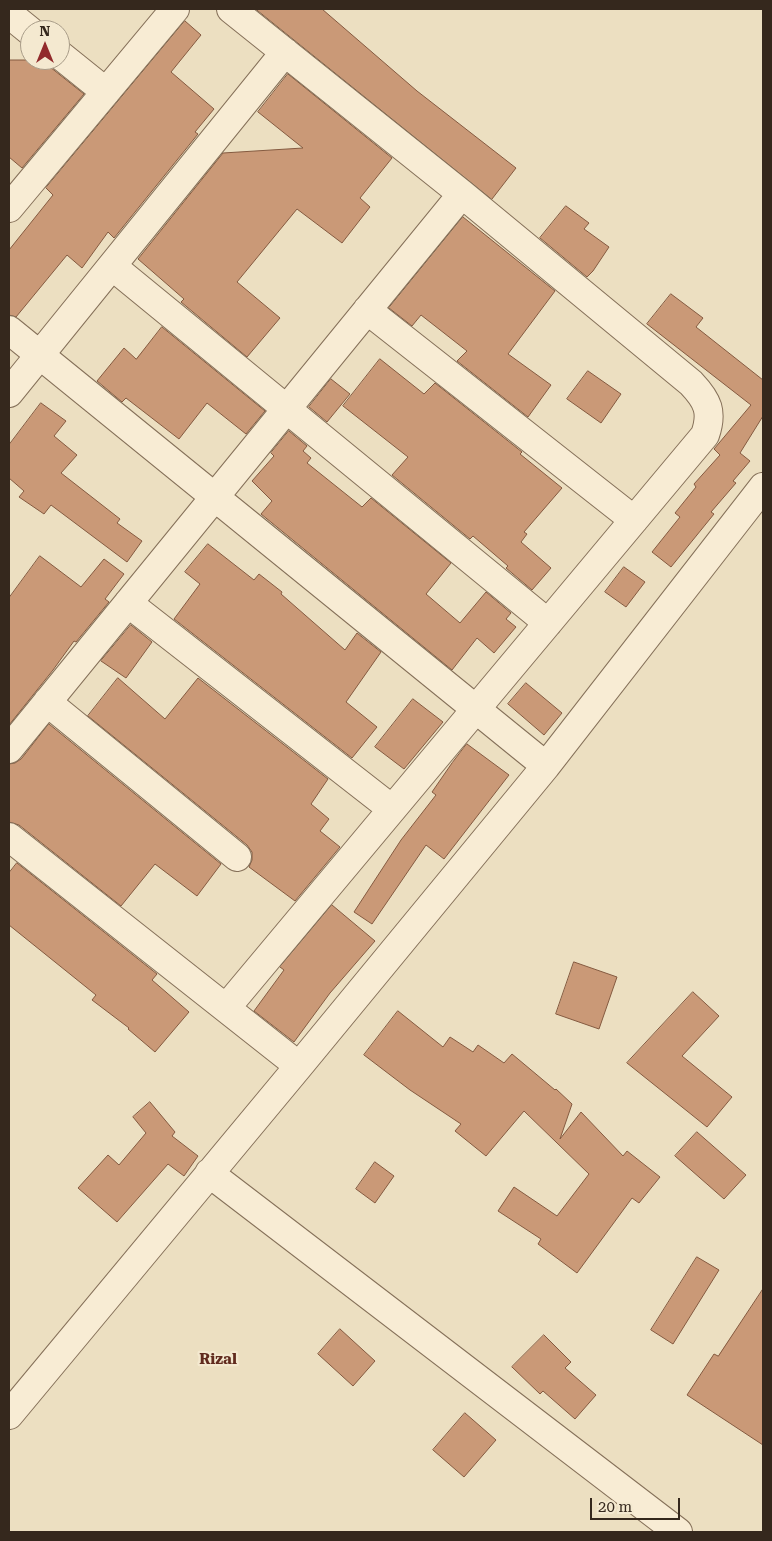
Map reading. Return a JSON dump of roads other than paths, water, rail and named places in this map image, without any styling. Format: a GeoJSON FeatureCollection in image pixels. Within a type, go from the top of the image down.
{"type":"FeatureCollection","features":[{"type":"Feature","properties":{"kind":"street"},"geometry":{"type":"LineString","coordinates":[[12,198],[106,92],[176,9]]}},
{"type":"Feature","properties":{"kind":"street"},"geometry":{"type":"LineString","coordinates":[[226,1008],[705,435],[709,422],[709,408],[702,394],[684,377],[462,194],[231,9]]}},
{"type":"Feature","properties":{"kind":"street"},"geometry":{"type":"LineString","coordinates":[[9,14],[20,23]]}},
{"type":"Feature","properties":{"kind":"street"},"geometry":{"type":"LineString","coordinates":[[9,393],[285,52]]}},
{"type":"Feature","properties":{"kind":"street"},"geometry":{"type":"LineString","coordinates":[[70,63],[106,92]]}},
{"type":"Feature","properties":{"kind":"street"},"geometry":{"type":"LineString","coordinates":[[9,749],[462,194]]}},
{"type":"Feature","properties":{"kind":"street"},"geometry":{"type":"LineString","coordinates":[[112,266],[548,623]]}},
{"type":"Feature","properties":{"kind":"street"},"geometry":{"type":"LineString","coordinates":[[367,310],[634,520]]}},
{"type":"Feature","properties":{"kind":"street"},"geometry":{"type":"LineString","coordinates":[[9,330],[546,766]]}},
{"type":"Feature","properties":{"kind":"street"},"geometry":{"type":"LineString","coordinates":[[9,1415],[546,766],[763,486]]}},
{"type":"Feature","properties":{"kind":"street"},"geometry":{"type":"LineString","coordinates":[[128,603],[392,809]]}},
{"type":"Feature","properties":{"kind":"street"},"geometry":{"type":"LineString","coordinates":[[47,702],[237,857]]}},
{"type":"Feature","properties":{"kind":"street"},"geometry":{"type":"LineString","coordinates":[[9,837],[299,1066]]}},
{"type":"Feature","properties":{"kind":"street"},"geometry":{"type":"LineString","coordinates":[[209,1173],[678,1532]]}},
{"type":"Feature","properties":{"kind":"district","name":"Rizal"},"geometry":{"type":"Point","coordinates":[218,1360]}}]}
